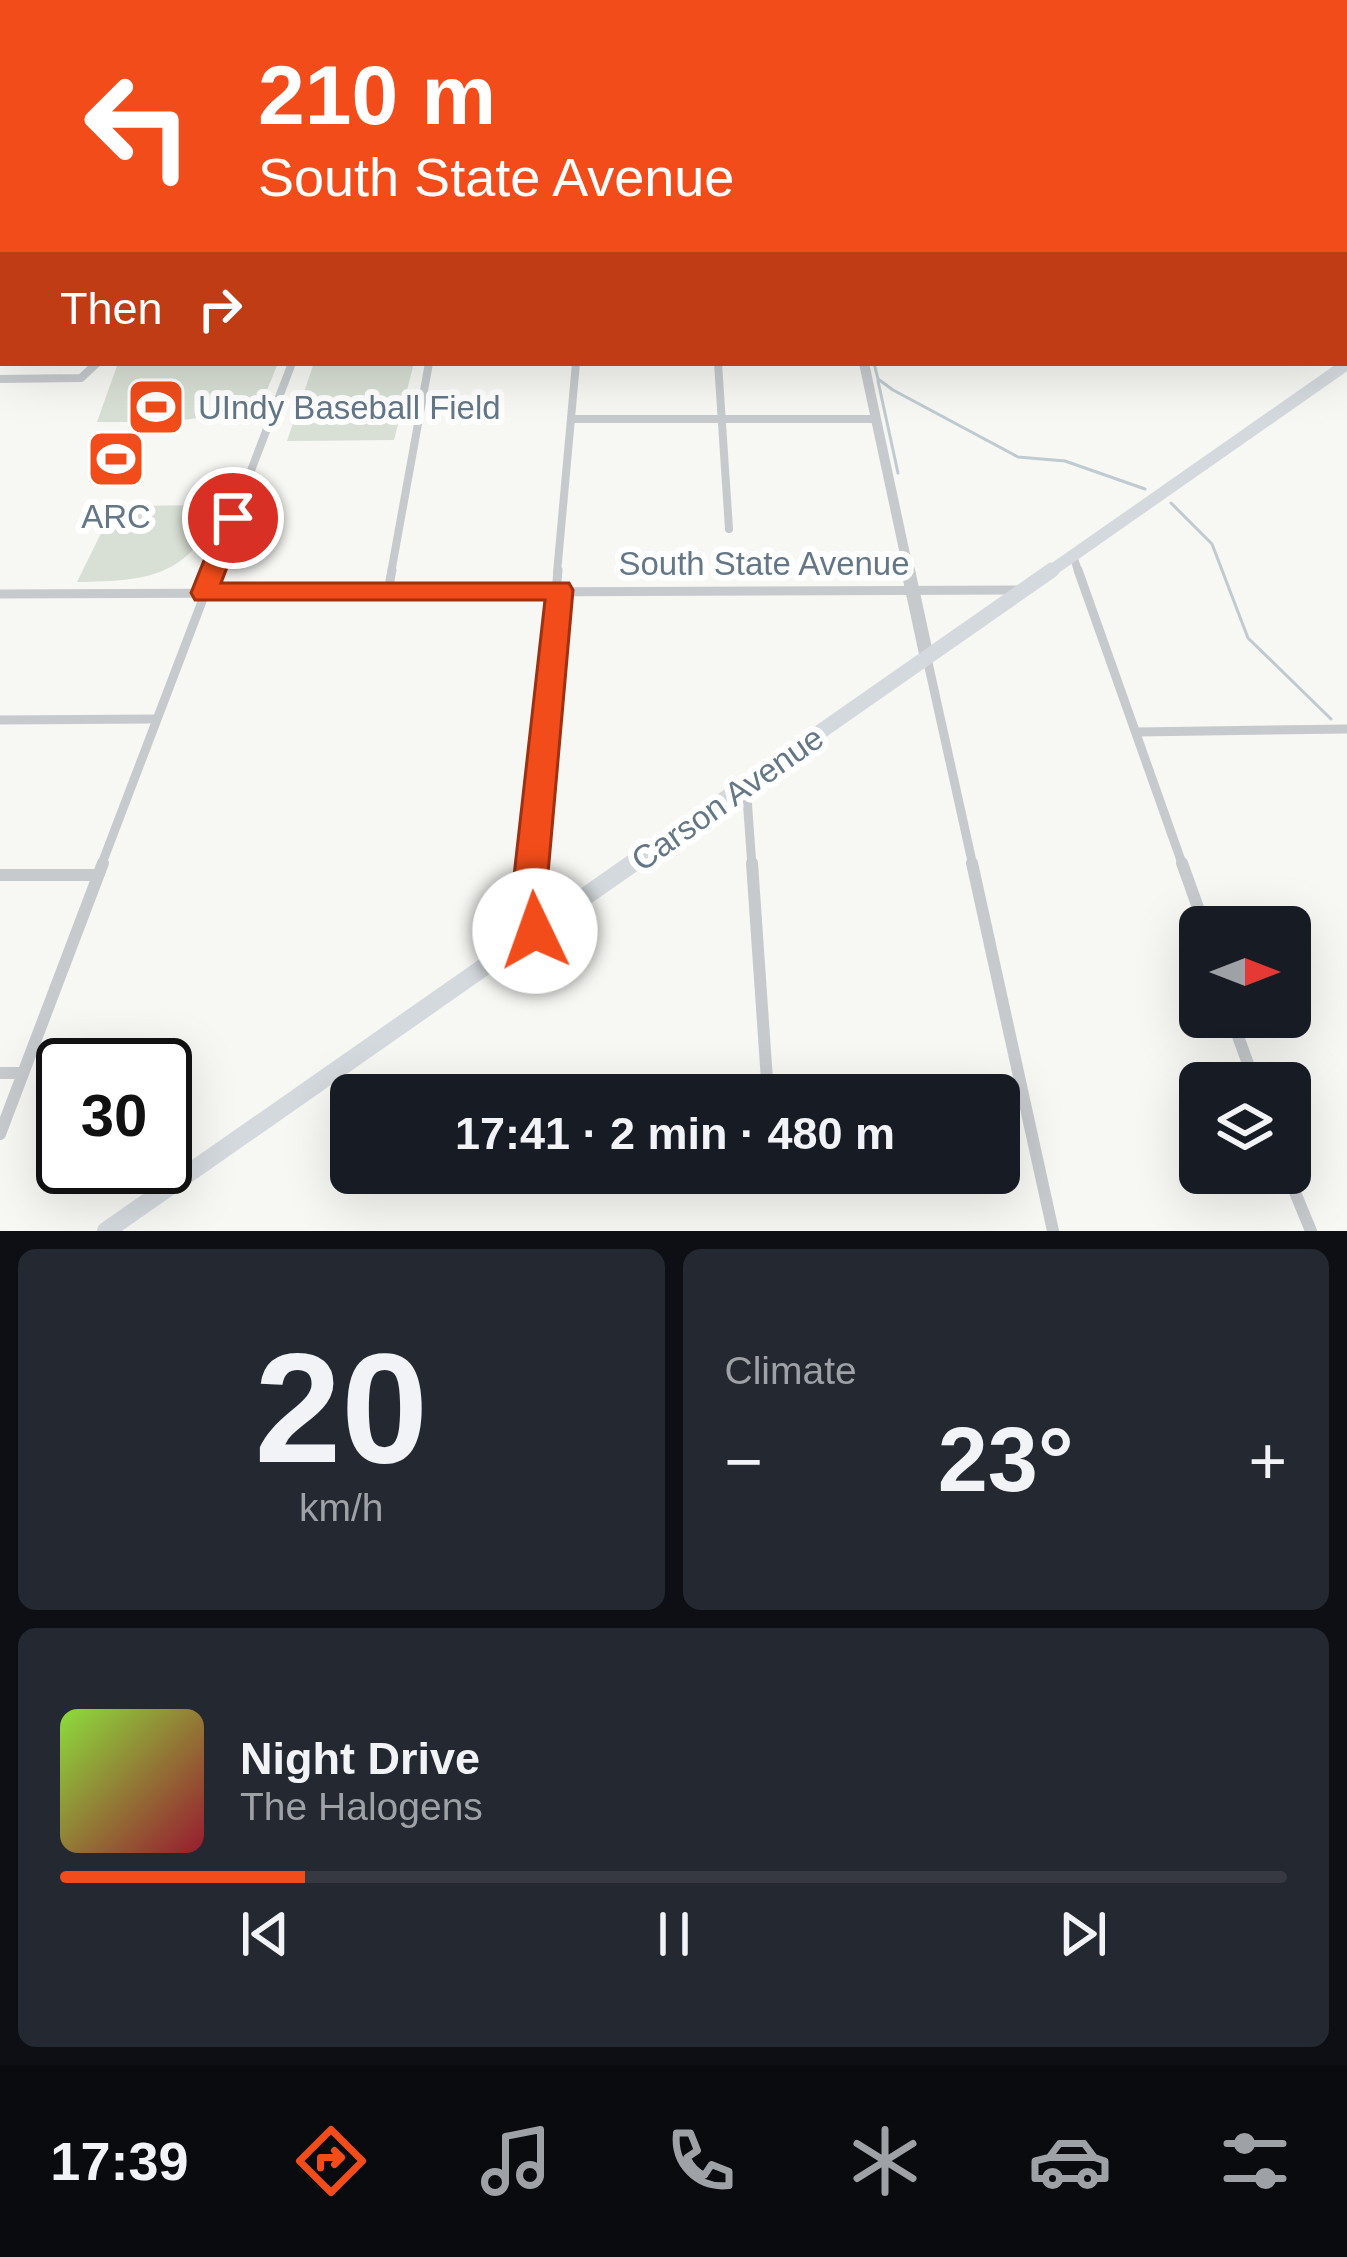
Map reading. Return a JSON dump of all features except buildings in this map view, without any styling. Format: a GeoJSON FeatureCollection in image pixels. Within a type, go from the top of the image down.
{"type":"FeatureCollection","features":[{"type":"Feature","properties":{"kind":"main road","name":"Carson Avenue"},"geometry":{"type":"LineString","coordinates":[[106,1231],[1344,366]]}},
{"type":"Feature","properties":{"kind":"street"},"geometry":{"type":"LineString","coordinates":[[0,380],[81,378],[95,366]]}},
{"type":"Feature","properties":{"kind":"street"},"geometry":{"type":"LineString","coordinates":[[0,1134],[291,366]]}},
{"type":"Feature","properties":{"kind":"street"},"geometry":{"type":"LineString","coordinates":[[388,591],[428,366]]}},
{"type":"Feature","properties":{"kind":"street"},"geometry":{"type":"LineString","coordinates":[[535,931],[530,885],[560,590],[576,366]]}},
{"type":"Feature","properties":{"kind":"street"},"geometry":{"type":"LineString","coordinates":[[718,366],[729,529]]}},
{"type":"Feature","properties":{"kind":"street"},"geometry":{"type":"LineString","coordinates":[[865,366],[1053,1231]]}},
{"type":"Feature","properties":{"kind":"street"},"geometry":{"type":"LineString","coordinates":[[573,419],[874,419]]}},
{"type":"Feature","properties":{"kind":"street"},"geometry":{"type":"LineString","coordinates":[[1073,556],[1199,906]]}},
{"type":"Feature","properties":{"kind":"street","name":"South State Avenue"},"geometry":{"type":"LineString","coordinates":[[0,594],[1023,590]]}},
{"type":"Feature","properties":{"kind":"street"},"geometry":{"type":"LineString","coordinates":[[0,720],[155,719]]}},
{"type":"Feature","properties":{"kind":"street"},"geometry":{"type":"LineString","coordinates":[[1138,732],[1347,729]]}},
{"type":"Feature","properties":{"kind":"street"},"geometry":{"type":"LineString","coordinates":[[746,784],[767,1074]]}},
{"type":"Feature","properties":{"kind":"street"},"geometry":{"type":"LineString","coordinates":[[0,875],[98,875]]}},
{"type":"Feature","properties":{"kind":"street"},"geometry":{"type":"LineString","coordinates":[[0,1073],[23,1073]]}},
{"type":"Feature","properties":{"kind":"street"},"geometry":{"type":"LineString","coordinates":[[1295,1194],[1310,1231]]}},
{"type":"Feature","properties":{"kind":"shaded area"},"geometry":{"type":"Polygon","coordinates":[[[117,366],[277,366],[265,395],[224,412],[183,420],[97,422],[117,366]]]}},
{"type":"Feature","properties":{"kind":"shaded area"},"geometry":{"type":"Polygon","coordinates":[[[313,366],[413,366],[394,440],[287,441],[313,366]]]}},
{"type":"Feature","properties":{"kind":"shaded area"},"geometry":{"type":"Polygon","coordinates":[[[220,505],[208,529],[181,561],[146,576],[77,582],[112,511],[121,506],[220,505]]]}},
{"type":"Feature","properties":{"kind":"waterway"},"geometry":{"type":"LineString","coordinates":[[875,366],[878,379],[893,390],[1018,457],[1065,461],[1145,489]]}},
{"type":"Feature","properties":{"kind":"waterway"},"geometry":{"type":"LineString","coordinates":[[878,381],[898,473]]}},
{"type":"Feature","properties":{"kind":"waterway"},"geometry":{"type":"LineString","coordinates":[[1171,503],[1212,544],[1248,638],[1331,719]]}},
{"type":"Feature","properties":{"kind":"place","name":"UIndy Baseball Field"},"geometry":{"type":"Point","coordinates":[156,407]}},
{"type":"Feature","properties":{"kind":"place","name":"ARC"},"geometry":{"type":"Point","coordinates":[116,459]}},
{"type":"Feature","properties":{"kind":"route"},"geometry":{"type":"LineString","coordinates":[[233,518],[204,593],[560,590],[530,885],[535,931]]}}]}
